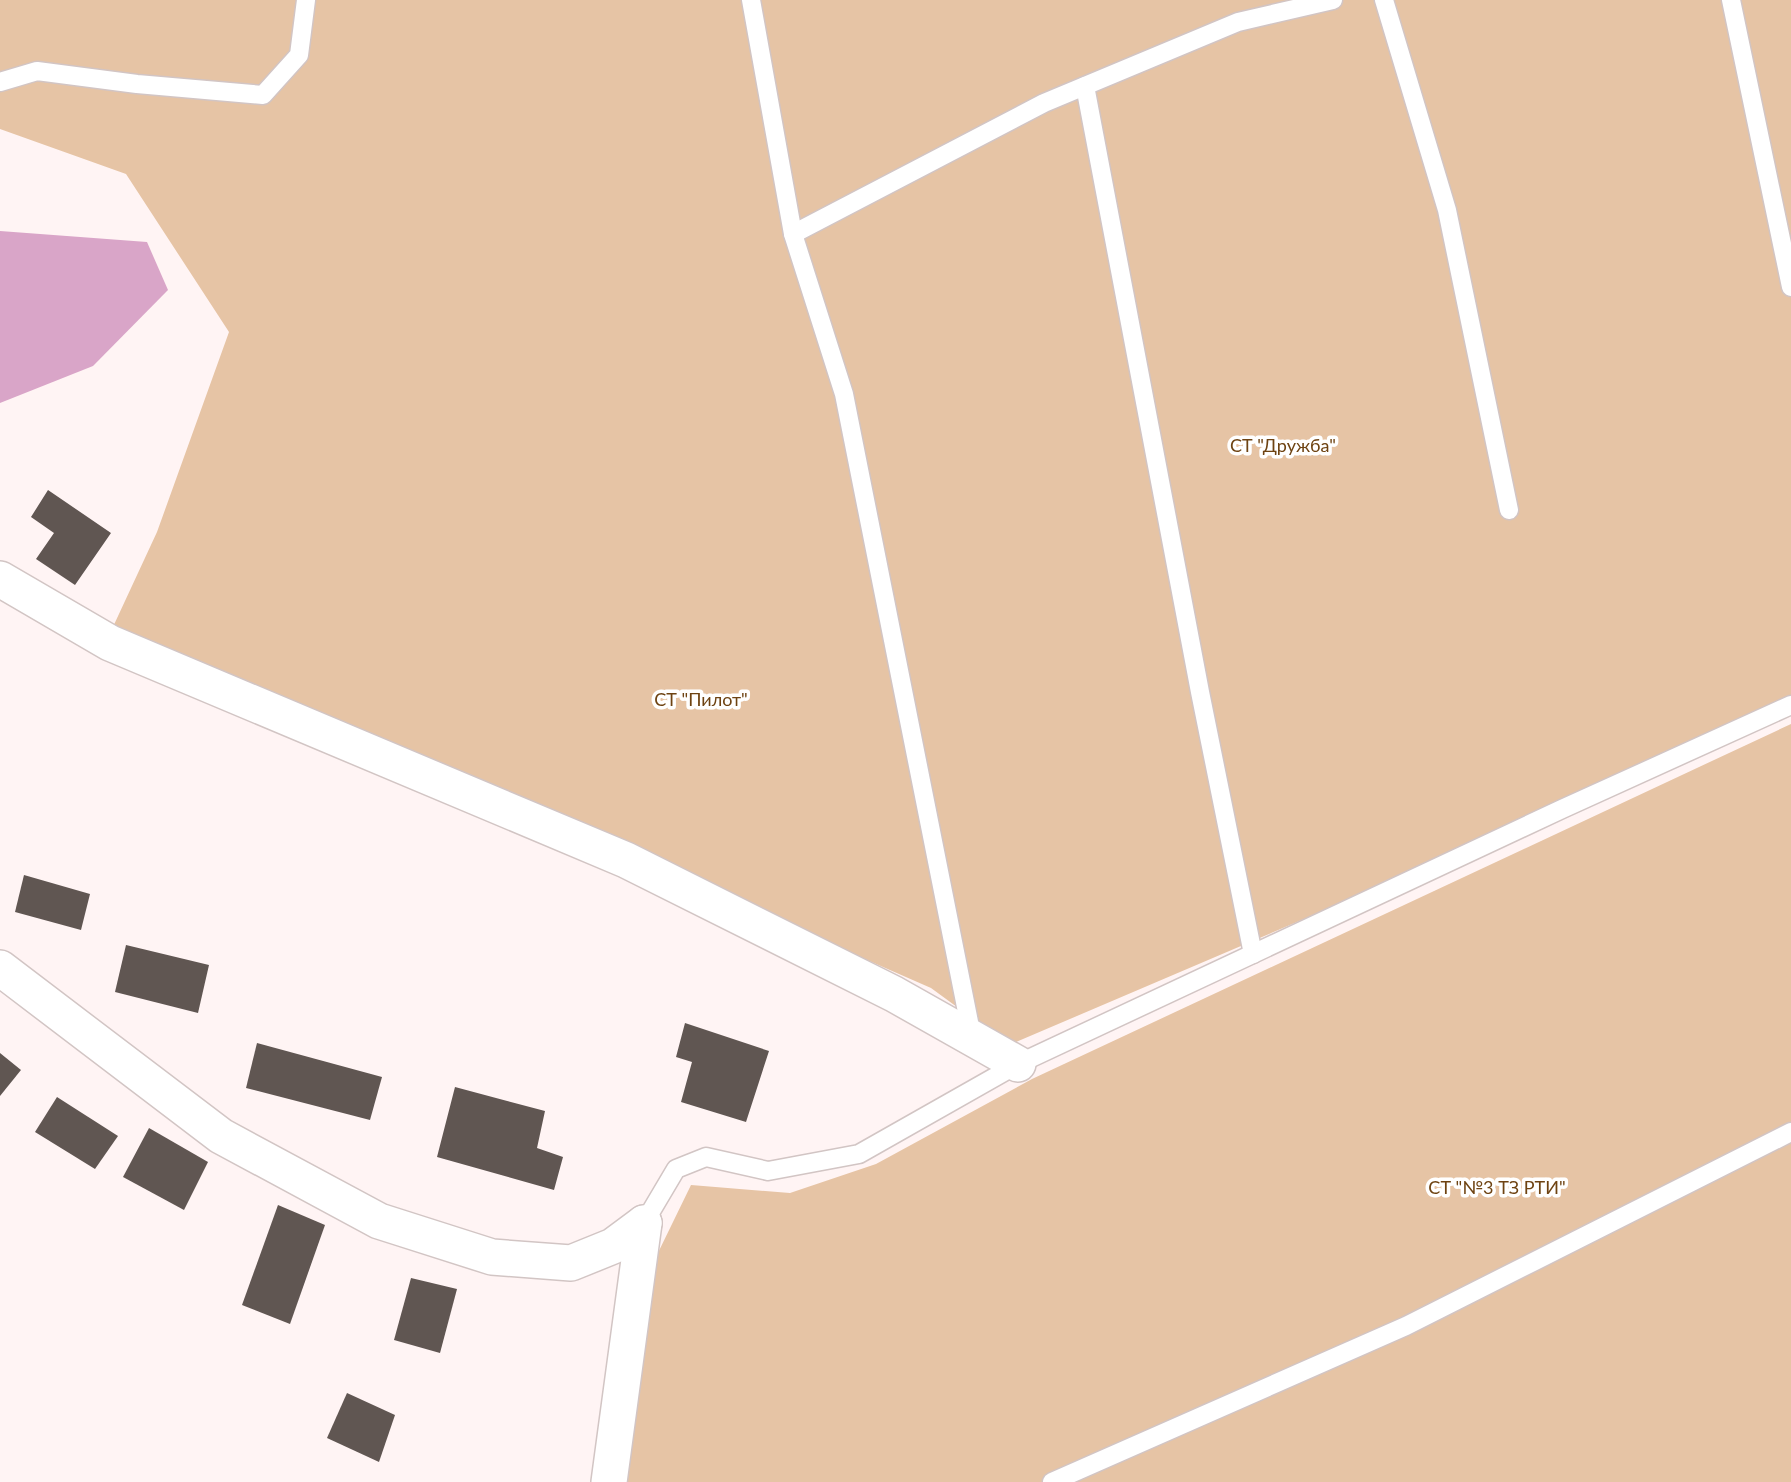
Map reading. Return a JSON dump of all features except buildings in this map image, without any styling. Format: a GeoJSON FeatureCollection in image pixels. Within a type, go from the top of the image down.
{"type":"FeatureCollection","features":[{"type":"Feature","properties":{"kind":"street"},"geometry":{"type":"LineString","coordinates":[[0,579],[110,643],[626,860],[894,994],[1018,1064]]}},
{"type":"Feature","properties":{"kind":"street"},"geometry":{"type":"LineString","coordinates":[[0,968],[221,1136],[379,1222],[492,1257],[571,1263],[613,1246],[644,1223]]}},
{"type":"Feature","properties":{"kind":"street"},"geometry":{"type":"LineString","coordinates":[[608,1482],[644,1223]]}},
{"type":"Feature","properties":{"kind":"lane"},"geometry":{"type":"LineString","coordinates":[[0,82],[37,71],[137,84],[263,95],[299,55],[306,0]]}},
{"type":"Feature","properties":{"kind":"lane"},"geometry":{"type":"LineString","coordinates":[[751,0],[793,234],[844,394],[972,1038]]}},
{"type":"Feature","properties":{"kind":"lane"},"geometry":{"type":"LineString","coordinates":[[793,234],[1044,103],[1238,22],[1333,0]]}},
{"type":"Feature","properties":{"kind":"lane"},"geometry":{"type":"LineString","coordinates":[[1384,0],[1447,209],[1509,510]]}},
{"type":"Feature","properties":{"kind":"lane"},"geometry":{"type":"LineString","coordinates":[[1731,0],[1791,287]]}},
{"type":"Feature","properties":{"kind":"lane"},"geometry":{"type":"LineString","coordinates":[[1085,86],[1253,954]]}},
{"type":"Feature","properties":{"kind":"lane"},"geometry":{"type":"LineString","coordinates":[[644,1223],[676,1169],[706,1157],[768,1171],[859,1154],[1018,1064],[1791,705]]}},
{"type":"Feature","properties":{"kind":"lane"},"geometry":{"type":"LineString","coordinates":[[1052,1482],[1406,1326],[1791,1132]]}},
{"type":"Feature","properties":{"kind":"green space","name":"СТ \"Дружба\""},"geometry":{"type":"Polygon","coordinates":[[[0,0],[1791,0],[1791,697],[1562,809],[1009,1045],[931,988],[112,629],[157,532],[229,332],[126,174],[0,129],[0,0]]]}},
{"type":"Feature","properties":{"kind":"green space","name":"СТ \"№3 ТЗ РТИ\""},"geometry":{"type":"Polygon","coordinates":[[[1791,724],[1791,1482],[623,1482],[654,1261],[691,1185],[790,1193],[876,1164],[1032,1079],[1791,724]]]}},
{"type":"Feature","properties":{"kind":"shaded area"},"geometry":{"type":"Polygon","coordinates":[[[0,231],[147,242],[168,290],[93,366],[0,403],[0,231]]]}},
{"type":"Feature","properties":{"kind":"park label","name":"СТ \"Пилот\""},"geometry":{"type":"Point","coordinates":[701,699]}}]}
